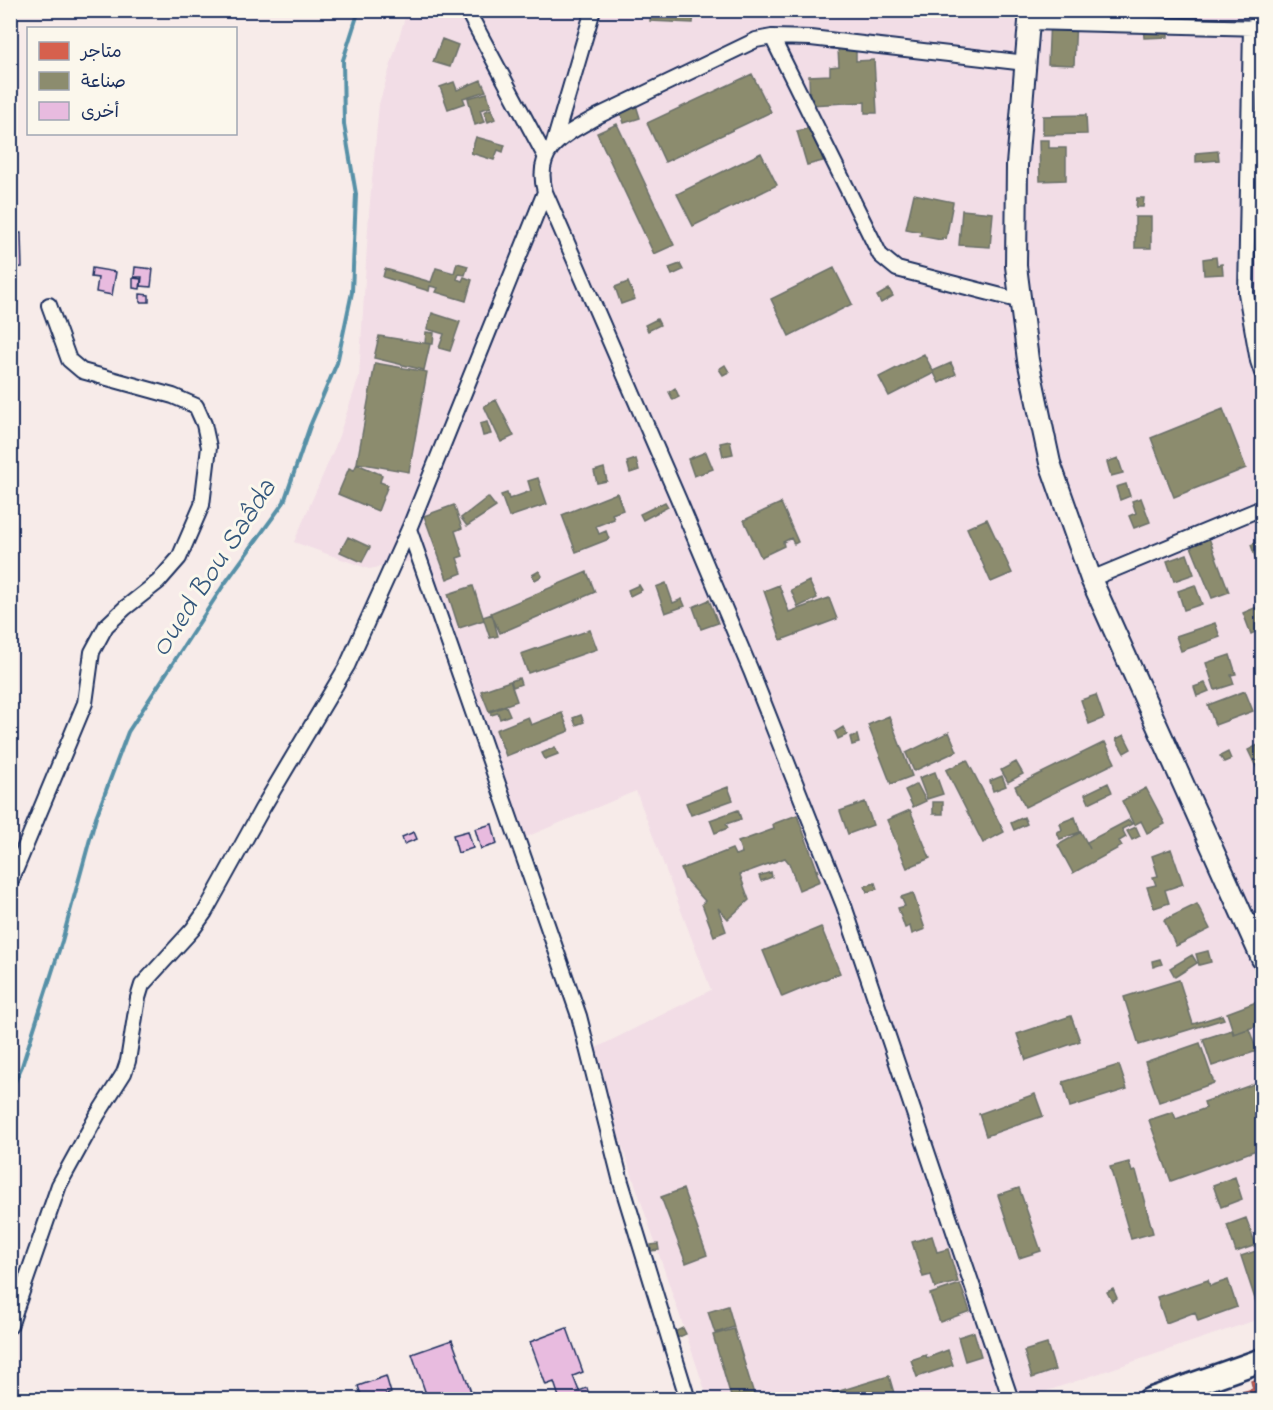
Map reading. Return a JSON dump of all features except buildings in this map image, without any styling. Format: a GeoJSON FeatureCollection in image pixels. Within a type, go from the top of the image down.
{"type":"FeatureCollection","features":[{"type":"Feature","properties":{"kind":"main road"},"geometry":{"type":"LineString","coordinates":[[1029,16],[1017,165],[1016,266],[1028,360],[1050,463],[1091,579],[1263,959]]}},
{"type":"Feature","properties":{"kind":"main road"},"geometry":{"type":"LineString","coordinates":[[1149,1400],[1263,1360]]}},
{"type":"Feature","properties":{"kind":"main road"},"geometry":{"type":"LineString","coordinates":[[1193,1400],[1263,1376]]}},
{"type":"Feature","properties":{"kind":"street"},"geometry":{"type":"LineString","coordinates":[[467,10],[549,151]]}},
{"type":"Feature","properties":{"kind":"street"},"geometry":{"type":"LineString","coordinates":[[593,10],[541,177],[545,192],[751,671],[844,906],[1011,1400]]}},
{"type":"Feature","properties":{"kind":"street"},"geometry":{"type":"LineString","coordinates":[[1029,16],[1257,28],[1246,293],[1258,361],[1263,373]]}},
{"type":"Feature","properties":{"kind":"street"},"geometry":{"type":"LineString","coordinates":[[549,151],[574,129],[598,116],[746,45],[772,37],[811,38],[1026,63]]}},
{"type":"Feature","properties":{"kind":"street"},"geometry":{"type":"LineString","coordinates":[[772,37],[880,255],[897,269],[1021,301]]}},
{"type":"Feature","properties":{"kind":"street"},"geometry":{"type":"LineString","coordinates":[[10,1326],[59,1185],[129,1061],[138,998],[142,986],[193,929],[205,912],[262,809],[347,666],[409,529],[545,192]]}},
{"type":"Feature","properties":{"kind":"street"},"geometry":{"type":"LineString","coordinates":[[10,883],[85,703],[92,652],[106,626],[158,582],[179,558],[202,505],[209,447],[204,424],[196,406],[173,396],[82,371],[69,360],[49,305]]}},
{"type":"Feature","properties":{"kind":"street"},"geometry":{"type":"LineString","coordinates":[[1091,579],[1263,508]]}},
{"type":"Feature","properties":{"kind":"street"},"geometry":{"type":"LineString","coordinates":[[409,529],[579,1016],[621,1182],[688,1400]]}},
{"type":"Feature","properties":{"kind":"shaded area"},"geometry":{"type":"Polygon","coordinates":[[[407,11],[1262,11],[1262,1318],[1044,1392],[1015,1399],[708,1399],[590,1051],[711,990],[636,791],[519,840],[427,558],[369,569],[294,542],[335,447],[359,377],[369,213],[379,104],[407,11]]]}},
{"type":"Feature","properties":{"kind":"waterway","name":"Oued Bou Saâda"},"geometry":{"type":"LineString","coordinates":[[10,1093],[22,1066],[62,941],[96,817],[128,732],[223,586],[284,502],[310,426],[337,363],[352,292],[356,194],[344,124],[343,60],[359,10]]}}]}
